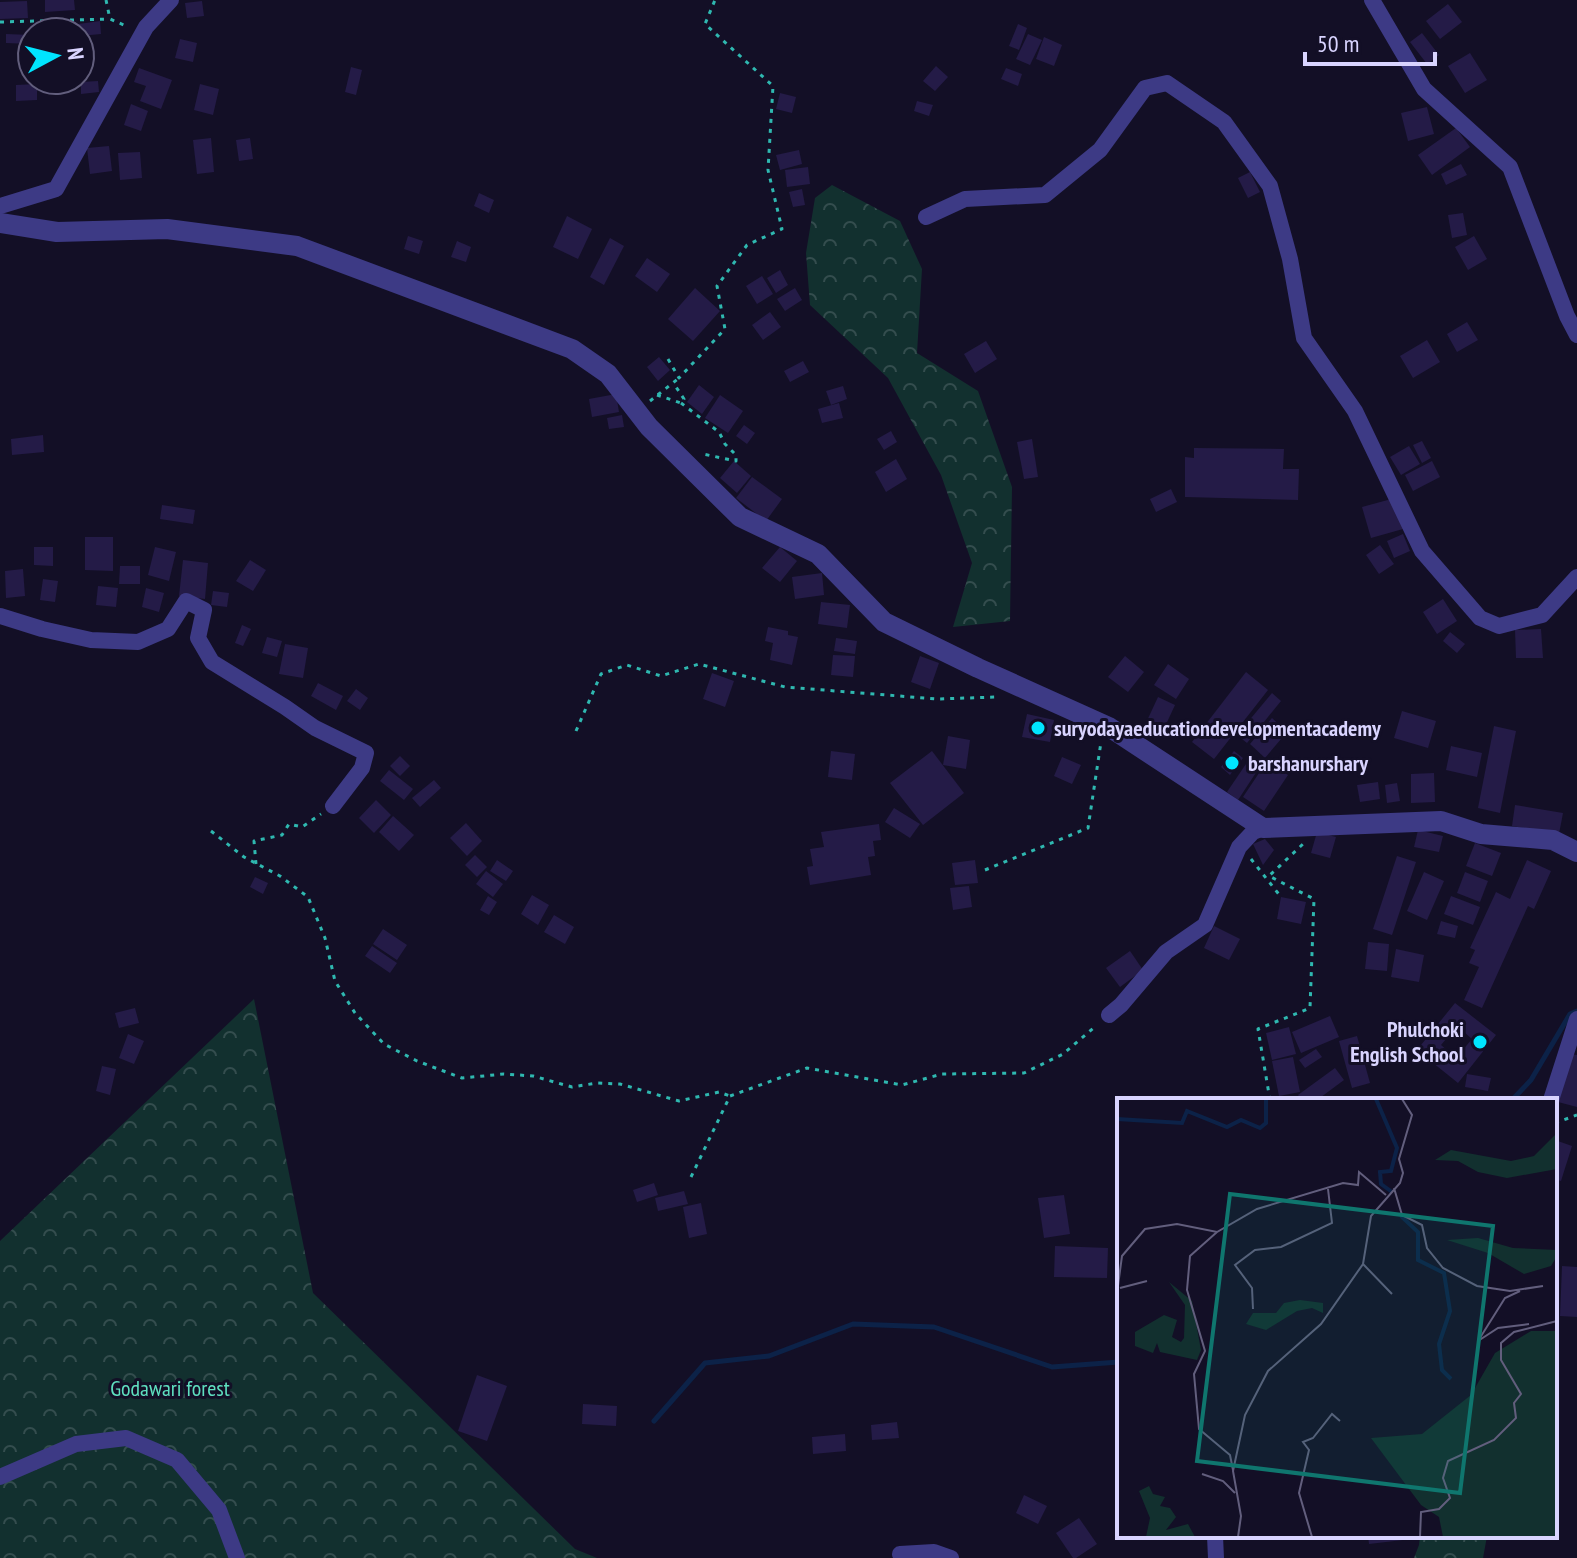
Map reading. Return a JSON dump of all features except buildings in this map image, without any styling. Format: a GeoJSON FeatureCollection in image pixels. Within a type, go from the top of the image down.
{"type":"FeatureCollection","features":[{"type":"Feature","properties":{"kind":"street"},"geometry":{"type":"LineString","coordinates":[[0,206],[56,189],[146,27],[171,0]]}},
{"type":"Feature","properties":{"kind":"street"},"geometry":{"type":"LineString","coordinates":[[1372,0],[1424,89],[1510,167],[1577,335]]}},
{"type":"Feature","properties":{"kind":"street"},"geometry":{"type":"LineString","coordinates":[[926,217],[965,199],[1045,195],[1100,150],[1145,88],[1167,83],[1224,122],[1270,186],[1290,259],[1304,338],[1355,411],[1422,551],[1480,618],[1499,626],[1542,615],[1577,577]]}},
{"type":"Feature","properties":{"kind":"street"},"geometry":{"type":"LineString","coordinates":[[0,223],[57,232],[167,229],[297,246],[572,349],[608,374],[649,427],[740,517],[818,554],[884,622],[1118,732],[1263,828]]}},
{"type":"Feature","properties":{"kind":"street"},"geometry":{"type":"LineString","coordinates":[[0,616],[91,640],[138,642],[168,629],[186,601],[204,610],[198,638],[212,662],[315,728],[366,753],[362,768],[333,806]]}},
{"type":"Feature","properties":{"kind":"street"},"geometry":{"type":"LineString","coordinates":[[1109,1015],[1166,952],[1205,925],[1239,847],[1253,832],[1263,828],[1441,821],[1481,834],[1553,840],[1577,852]]}},
{"type":"Feature","properties":{"kind":"street"},"geometry":{"type":"LineString","coordinates":[[1552,1098],[1577,1019]]}},
{"type":"Feature","properties":{"kind":"street"},"geometry":{"type":"LineString","coordinates":[[0,1477],[76,1444],[126,1438],[177,1460],[219,1510],[237,1558]]}},
{"type":"Feature","properties":{"kind":"street"},"geometry":{"type":"LineString","coordinates":[[1215,1538],[1216,1558]]}},
{"type":"Feature","properties":{"kind":"street"},"geometry":{"type":"LineString","coordinates":[[905,1558],[900,1554],[934,1552],[951,1558]]}},
{"type":"Feature","properties":{"kind":"path"},"geometry":{"type":"LineString","coordinates":[[106,0],[110,19]]}},
{"type":"Feature","properties":{"kind":"path"},"geometry":{"type":"LineString","coordinates":[[637,411],[679,378],[725,329],[717,286],[747,245],[782,229],[768,170],[773,86],[705,24],[715,0]]}},
{"type":"Feature","properties":{"kind":"path"},"geometry":{"type":"LineString","coordinates":[[0,22],[110,19],[123,25],[146,27]]}},
{"type":"Feature","properties":{"kind":"path"},"geometry":{"type":"LineString","coordinates":[[668,359],[679,378]]}},
{"type":"Feature","properties":{"kind":"path"},"geometry":{"type":"LineString","coordinates":[[673,383],[684,399],[681,403]]}},
{"type":"Feature","properties":{"kind":"path"},"geometry":{"type":"LineString","coordinates":[[657,395],[681,403],[719,432],[736,455],[736,461],[695,451]]}},
{"type":"Feature","properties":{"kind":"path"},"geometry":{"type":"LineString","coordinates":[[576,731],[601,674],[627,665],[661,676],[699,664],[785,687],[937,699],[1004,697],[1016,685]]}},
{"type":"Feature","properties":{"kind":"path"},"geometry":{"type":"LineString","coordinates":[[985,870],[1088,828],[1101,741],[1118,732]]}},
{"type":"Feature","properties":{"kind":"path"},"geometry":{"type":"LineString","coordinates":[[256,864],[254,841],[282,835],[289,824],[302,827],[333,806]]}},
{"type":"Feature","properties":{"kind":"path"},"geometry":{"type":"LineString","coordinates":[[1270,1098],[1258,1029],[1310,1008],[1314,899],[1269,876],[1305,843],[1309,826]]}},
{"type":"Feature","properties":{"kind":"path"},"geometry":{"type":"LineString","coordinates":[[211,831],[244,857],[280,876],[308,897],[325,938],[335,981],[355,1013],[384,1044],[462,1078],[504,1074],[533,1076],[572,1087],[597,1083],[620,1084],[679,1101],[719,1092],[730,1096],[807,1068],[902,1085],[942,1074],[1024,1073],[1063,1054],[1109,1015]]}},
{"type":"Feature","properties":{"kind":"path"},"geometry":{"type":"LineString","coordinates":[[1245,840],[1247,854],[1281,897]]}},
{"type":"Feature","properties":{"kind":"path"},"geometry":{"type":"LineString","coordinates":[[691,1177],[730,1096]]}},
{"type":"Feature","properties":{"kind":"path"},"geometry":{"type":"LineString","coordinates":[[1557,1122],[1577,1115]]}},
{"type":"Feature","properties":{"kind":"green space"},"geometry":{"type":"Polygon","coordinates":[[[832,185],[900,221],[922,269],[917,353],[978,391],[1012,487],[1010,621],[953,627],[972,563],[941,475],[888,378],[810,305],[806,253],[815,198],[832,185]]]}},
{"type":"Feature","properties":{"kind":"green space","name":"Godawari forest"},"geometry":{"type":"Polygon","coordinates":[[[254,999],[313,1293],[575,1549],[597,1558],[0,1558],[0,1241],[254,999]]]}},
{"type":"Feature","properties":{"kind":"green space"},"geometry":{"type":"Polygon","coordinates":[[[1420,1538],[1487,1538],[1483,1558],[1414,1558],[1420,1538]]]}},
{"type":"Feature","properties":{"kind":"waterway"},"geometry":{"type":"LineString","coordinates":[[1514,1098],[1531,1080],[1570,1014],[1577,1011]]}},
{"type":"Feature","properties":{"kind":"waterway"},"geometry":{"type":"LineString","coordinates":[[654,1421],[705,1363],[769,1356],[853,1324],[934,1327],[1052,1367],[1117,1362]]}},
{"type":"Feature","properties":{"kind":"place","name":"suryodayaeducationdevelopmentacademy"},"geometry":{"type":"Point","coordinates":[1038,728]}},
{"type":"Feature","properties":{"kind":"place","name":"barshanurshary"},"geometry":{"type":"Point","coordinates":[1232,763]}},
{"type":"Feature","properties":{"kind":"place","name":"Phulchoki English School"},"geometry":{"type":"Point","coordinates":[1480,1042]}}]}
